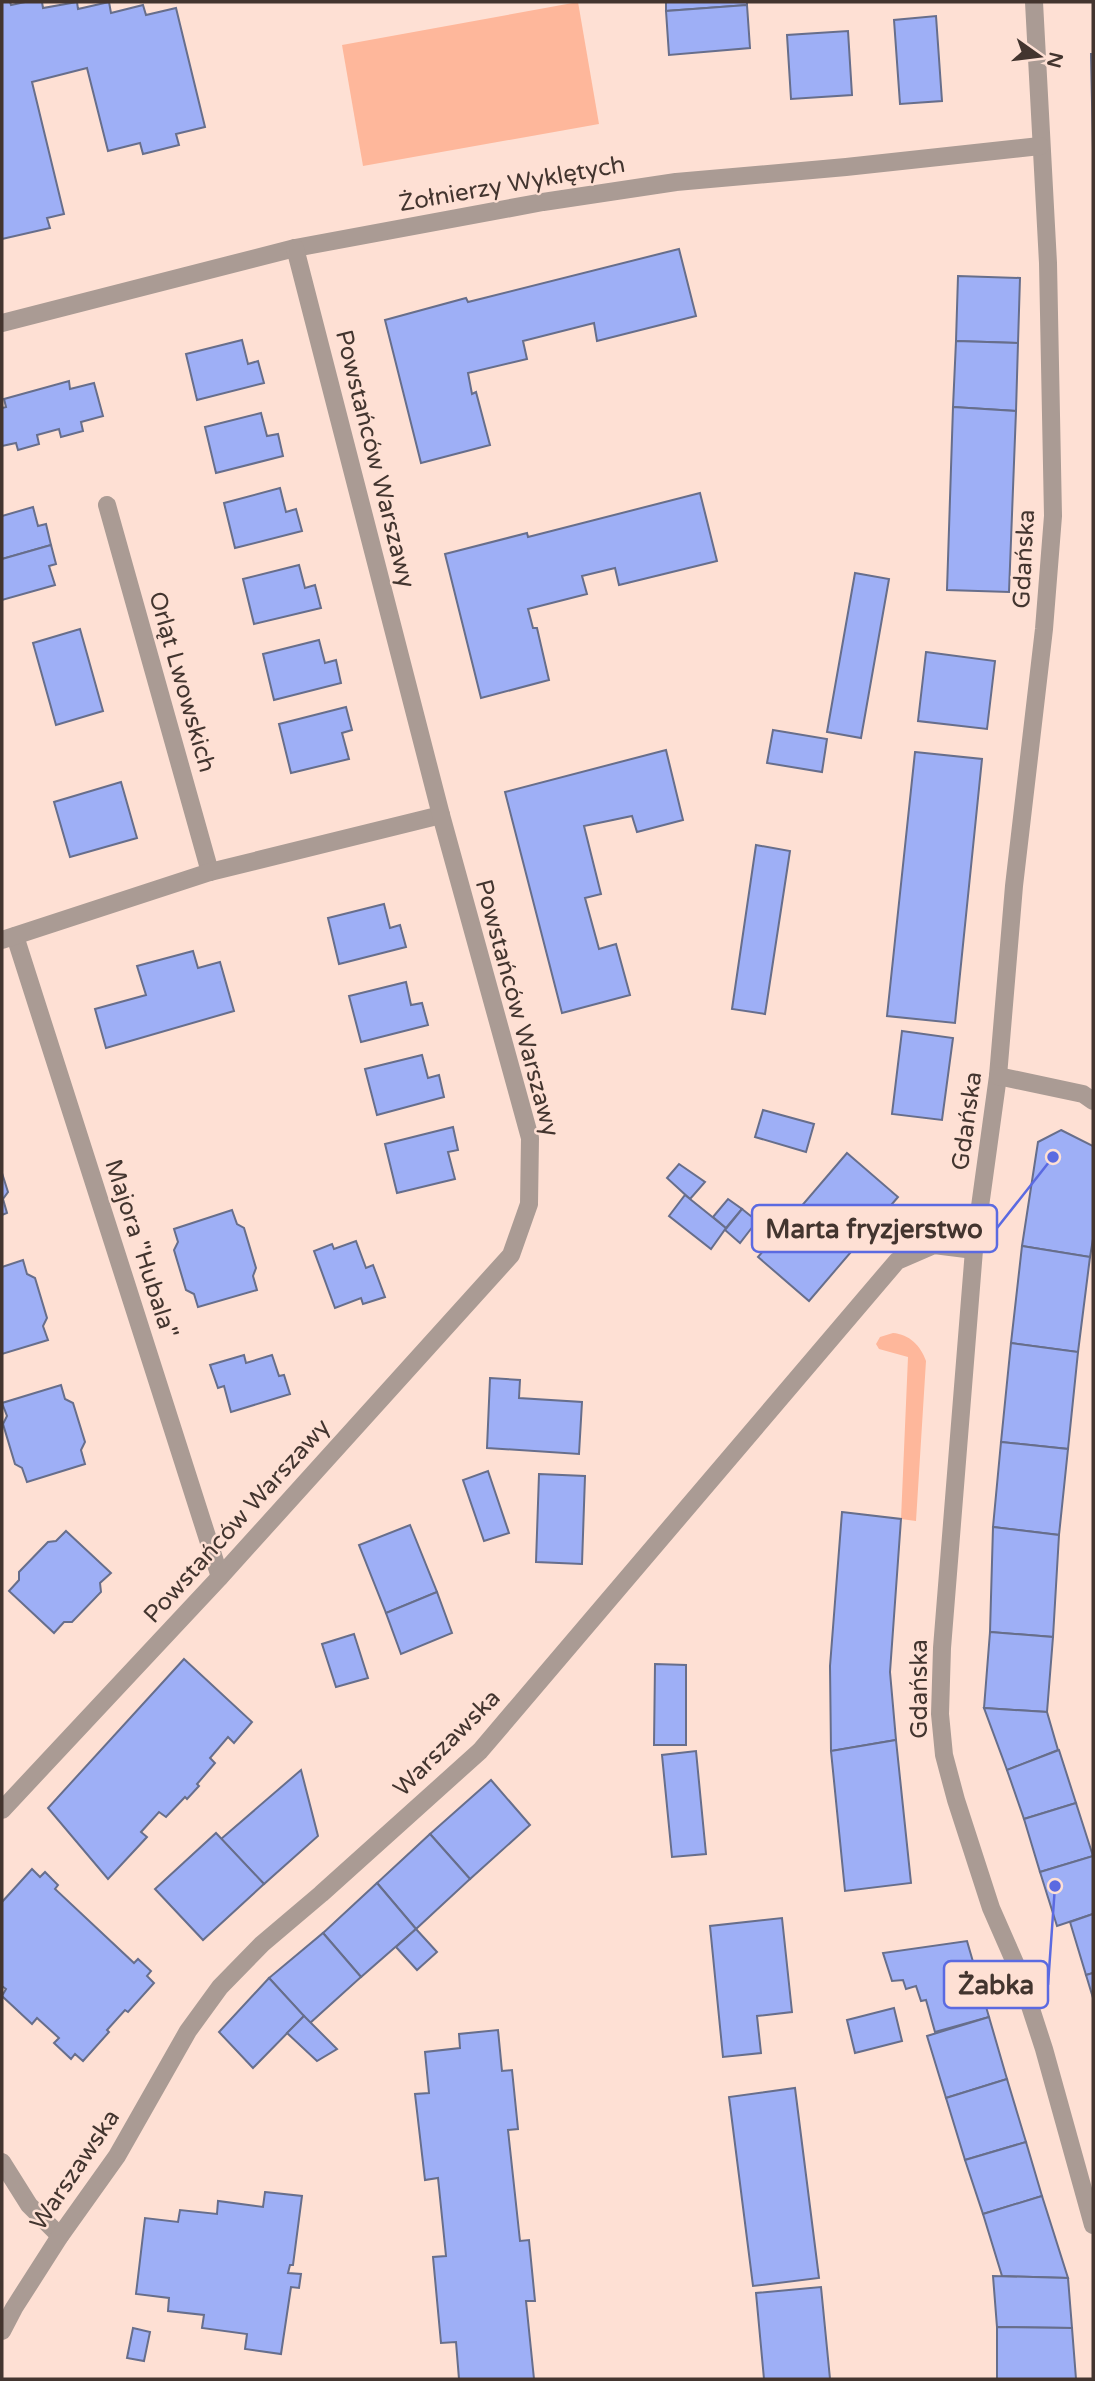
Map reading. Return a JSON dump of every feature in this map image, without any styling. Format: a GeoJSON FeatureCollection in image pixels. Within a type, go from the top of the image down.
{"type":"FeatureCollection","features":[{"type":"Feature","properties":{"kind":"street","name":"Gdańska"},"geometry":{"type":"LineString","coordinates":[[1034,2],[1048,263],[1053,516],[1044,629],[1014,886],[998,1076],[974,1250],[942,1648],[940,1714],[944,1755],[956,1800],[991,1908],[1019,1972],[1040,2036],[1093,2225]]}},
{"type":"Feature","properties":{"kind":"street","name":"Żołnierzy Wyklętych"},"geometry":{"type":"LineString","coordinates":[[2,323],[295,248],[543,202],[676,181],[846,167],[1040,146]]}},
{"type":"Feature","properties":{"kind":"street","name":"Powstańców Warszawy"},"geometry":{"type":"LineString","coordinates":[[2,1810],[220,1577],[511,1255],[529,1204],[530,1138],[441,815],[295,248]]}},
{"type":"Feature","properties":{"kind":"street","name":"Orląt Lwowskich"},"geometry":{"type":"LineString","coordinates":[[107,505],[210,872]]}},
{"type":"Feature","properties":{"kind":"street"},"geometry":{"type":"LineString","coordinates":[[9,938],[210,872],[441,815]]}},
{"type":"Feature","properties":{"kind":"street","name":"Majora \"Hubala\""},"geometry":{"type":"LineString","coordinates":[[9,938],[220,1577]]}},
{"type":"Feature","properties":{"kind":"street"},"geometry":{"type":"LineString","coordinates":[[998,1076],[1083,1094],[1093,1101]]}},
{"type":"Feature","properties":{"kind":"street","name":"Warszawska"},"geometry":{"type":"LineString","coordinates":[[2,2331],[60,2236],[117,2156],[182,2041],[220,1987],[262,1944],[480,1751],[897,1261],[934,1245],[974,1250]]}},
{"type":"Feature","properties":{"kind":"street"},"geometry":{"type":"LineString","coordinates":[[2,2162],[29,2205],[60,2236]]}},
{"type":"Feature","properties":{"kind":"shaded area"},"geometry":{"type":"Polygon","coordinates":[[[578,2],[599,124],[363,166],[342,45],[578,2]]]}},
{"type":"Feature","properties":{"kind":"shaded area"},"geometry":{"type":"Polygon","coordinates":[[[893,1333],[914,1342],[926,1361],[916,1521],[901,1519],[908,1357],[879,1349],[876,1344],[880,1337],[893,1333]]]}},
{"type":"Feature","properties":{"kind":"building"},"geometry":{"type":"Polygon","coordinates":[[[2,2],[10,2],[11,5],[42,2],[43,8],[77,2],[78,9],[109,2],[111,13],[143,5],[146,15],[176,8],[205,127],[176,134],[179,145],[143,154],[140,143],[108,151],[87,68],[32,82],[64,214],[47,218],[50,228],[2,239],[2,2]]]}},
{"type":"Feature","properties":{"kind":"building"},"geometry":{"type":"Polygon","coordinates":[[[666,2],[747,2],[747,5],[666,11],[666,2]]]}},
{"type":"Feature","properties":{"kind":"building"},"geometry":{"type":"Polygon","coordinates":[[[747,5],[750,48],[669,55],[666,11],[747,5]]]}},
{"type":"Feature","properties":{"kind":"building"},"geometry":{"type":"Polygon","coordinates":[[[936,16],[942,101],[900,104],[894,20],[936,16]]]}},
{"type":"Feature","properties":{"kind":"building"},"geometry":{"type":"Polygon","coordinates":[[[848,31],[852,95],[791,99],[787,35],[848,31]]]}},
{"type":"Feature","properties":{"kind":"building"},"geometry":{"type":"Polygon","coordinates":[[[1091,54],[1093,54],[1093,150],[1091,54]]]}},
{"type":"Feature","properties":{"kind":"building"},"geometry":{"type":"Polygon","coordinates":[[[679,249],[696,316],[597,341],[594,323],[523,341],[527,359],[468,373],[472,394],[476,392],[490,445],[421,463],[385,320],[466,298],[468,302],[679,249]]]}},
{"type":"Feature","properties":{"kind":"building"},"geometry":{"type":"Polygon","coordinates":[[[958,276],[1020,278],[1018,343],[956,341],[958,276]]]}},
{"type":"Feature","properties":{"kind":"building"},"geometry":{"type":"Polygon","coordinates":[[[242,340],[248,364],[258,361],[264,383],[197,400],[186,354],[242,340]]]}},
{"type":"Feature","properties":{"kind":"building"},"geometry":{"type":"Polygon","coordinates":[[[956,341],[1018,343],[1016,411],[953,407],[956,341]]]}},
{"type":"Feature","properties":{"kind":"building"},"geometry":{"type":"Polygon","coordinates":[[[69,381],[70,389],[94,383],[103,416],[81,422],[83,431],[61,437],[59,429],[37,435],[39,444],[18,450],[16,443],[2,446],[2,408],[6,407],[4,399],[69,381]]]}},
{"type":"Feature","properties":{"kind":"building"},"geometry":{"type":"Polygon","coordinates":[[[953,407],[1016,411],[1009,592],[947,590],[953,407]]]}},
{"type":"Feature","properties":{"kind":"building"},"geometry":{"type":"Polygon","coordinates":[[[261,413],[267,436],[278,434],[283,456],[216,473],[205,427],[261,413]]]}},
{"type":"Feature","properties":{"kind":"building"},"geometry":{"type":"Polygon","coordinates":[[[280,488],[286,512],[296,509],[302,531],[235,548],[224,503],[280,488]]]}},
{"type":"Feature","properties":{"kind":"building"},"geometry":{"type":"Polygon","coordinates":[[[700,493],[717,561],[619,585],[615,568],[582,576],[587,594],[528,609],[533,628],[537,628],[549,680],[481,698],[445,554],[527,533],[528,537],[700,493]]]}},
{"type":"Feature","properties":{"kind":"building"},"geometry":{"type":"Polygon","coordinates":[[[33,507],[38,526],[46,524],[51,545],[2,559],[2,516],[33,507]]]}},
{"type":"Feature","properties":{"kind":"building"},"geometry":{"type":"Polygon","coordinates":[[[51,545],[56,564],[49,566],[55,585],[2,600],[2,559],[51,545]]]}},
{"type":"Feature","properties":{"kind":"building"},"geometry":{"type":"Polygon","coordinates":[[[299,565],[305,588],[315,585],[321,608],[254,624],[243,579],[299,565]]]}},
{"type":"Feature","properties":{"kind":"building"},"geometry":{"type":"Polygon","coordinates":[[[855,573],[889,579],[861,738],[827,732],[855,573]]]}},
{"type":"Feature","properties":{"kind":"building"},"geometry":{"type":"Polygon","coordinates":[[[80,629],[103,711],[56,725],[33,643],[80,629]]]}},
{"type":"Feature","properties":{"kind":"building"},"geometry":{"type":"Polygon","coordinates":[[[319,640],[325,663],[336,660],[341,683],[274,700],[263,654],[319,640]]]}},
{"type":"Feature","properties":{"kind":"building"},"geometry":{"type":"Polygon","coordinates":[[[926,652],[995,661],[987,729],[918,721],[926,652]]]}},
{"type":"Feature","properties":{"kind":"building"},"geometry":{"type":"Polygon","coordinates":[[[346,707],[352,730],[342,733],[349,759],[291,773],[279,724],[346,707]]]}},
{"type":"Feature","properties":{"kind":"building"},"geometry":{"type":"Polygon","coordinates":[[[773,730],[827,739],[822,772],[767,763],[773,730]]]}},
{"type":"Feature","properties":{"kind":"building"},"geometry":{"type":"Polygon","coordinates":[[[666,750],[683,820],[637,832],[632,816],[584,826],[601,894],[585,898],[599,949],[616,944],[630,995],[562,1013],[505,792],[666,750]]]}},
{"type":"Feature","properties":{"kind":"building"},"geometry":{"type":"Polygon","coordinates":[[[915,752],[982,759],[955,1023],[887,1016],[915,752]]]}},
{"type":"Feature","properties":{"kind":"building"},"geometry":{"type":"Polygon","coordinates":[[[121,782],[137,838],[70,857],[54,802],[121,782]]]}},
{"type":"Feature","properties":{"kind":"building"},"geometry":{"type":"Polygon","coordinates":[[[756,845],[790,851],[765,1014],[732,1009],[756,845]]]}},
{"type":"Feature","properties":{"kind":"building"},"geometry":{"type":"Polygon","coordinates":[[[384,904],[390,928],[400,925],[406,947],[339,964],[328,918],[384,904]]]}},
{"type":"Feature","properties":{"kind":"building"},"geometry":{"type":"Polygon","coordinates":[[[193,951],[198,968],[220,962],[234,1011],[106,1048],[95,1009],[146,995],[137,966],[193,951]]]}},
{"type":"Feature","properties":{"kind":"building"},"geometry":{"type":"Polygon","coordinates":[[[406,982],[411,1005],[422,1003],[428,1025],[361,1042],[349,996],[406,982]]]}},
{"type":"Feature","properties":{"kind":"building"},"geometry":{"type":"Polygon","coordinates":[[[902,1031],[953,1038],[942,1120],[892,1114],[902,1031]]]}},
{"type":"Feature","properties":{"kind":"building"},"geometry":{"type":"Polygon","coordinates":[[[422,1055],[428,1078],[439,1075],[444,1097],[377,1115],[365,1069],[422,1055]]]}},
{"type":"Feature","properties":{"kind":"building"},"geometry":{"type":"Polygon","coordinates":[[[763,1110],[814,1124],[806,1152],[755,1137],[763,1110]]]}},
{"type":"Feature","properties":{"kind":"building"},"geometry":{"type":"Polygon","coordinates":[[[453,1127],[458,1150],[448,1152],[455,1179],[397,1193],[385,1144],[453,1127]]]}},
{"type":"Feature","properties":{"kind":"building"},"geometry":{"type":"Polygon","coordinates":[[[1061,1130],[1093,1146],[1093,1239],[1090,1257],[1022,1246],[1038,1142],[1061,1130]]]}},
{"type":"Feature","properties":{"kind":"building"},"geometry":{"type":"Polygon","coordinates":[[[847,1153],[898,1197],[809,1301],[758,1257],[847,1153]]]}},
{"type":"Feature","properties":{"kind":"building"},"geometry":{"type":"Polygon","coordinates":[[[679,1164],[705,1182],[690,1199],[667,1178],[679,1164]]]}},
{"type":"Feature","properties":{"kind":"building"},"geometry":{"type":"Polygon","coordinates":[[[2,1173],[8,1192],[3,1199],[7,1213],[2,1215],[2,1173]]]}},
{"type":"Feature","properties":{"kind":"building"},"geometry":{"type":"Polygon","coordinates":[[[685,1195],[726,1228],[711,1249],[669,1216],[685,1195]]]}},
{"type":"Feature","properties":{"kind":"building"},"geometry":{"type":"Polygon","coordinates":[[[728,1199],[742,1209],[726,1228],[713,1217],[728,1199]]]}},
{"type":"Feature","properties":{"kind":"building"},"geometry":{"type":"Polygon","coordinates":[[[742,1209],[757,1221],[740,1243],[725,1230],[742,1209]]]}},
{"type":"Feature","properties":{"kind":"building"},"geometry":{"type":"Polygon","coordinates":[[[232,1210],[237,1224],[244,1228],[256,1268],[253,1276],[257,1290],[198,1307],[194,1294],[186,1290],[174,1250],[178,1242],[174,1229],[232,1210]]]}},
{"type":"Feature","properties":{"kind":"building"},"geometry":{"type":"Polygon","coordinates":[[[356,1241],[366,1268],[373,1265],[385,1297],[363,1304],[361,1298],[335,1308],[314,1251],[332,1244],[334,1249],[356,1241]]]}},
{"type":"Feature","properties":{"kind":"building"},"geometry":{"type":"Polygon","coordinates":[[[1022,1246],[1090,1257],[1078,1352],[1011,1343],[1022,1246]]]}},
{"type":"Feature","properties":{"kind":"building"},"geometry":{"type":"Polygon","coordinates":[[[23,1260],[27,1274],[35,1278],[47,1318],[43,1326],[48,1340],[2,1354],[2,1267],[23,1260]]]}},
{"type":"Feature","properties":{"kind":"building"},"geometry":{"type":"Polygon","coordinates":[[[1011,1343],[1078,1352],[1068,1449],[1001,1442],[1011,1343]]]}},
{"type":"Feature","properties":{"kind":"building"},"geometry":{"type":"Polygon","coordinates":[[[244,1355],[246,1363],[272,1355],[279,1376],[284,1375],[290,1394],[231,1412],[224,1386],[218,1388],[210,1365],[244,1355]]]}},
{"type":"Feature","properties":{"kind":"building"},"geometry":{"type":"Polygon","coordinates":[[[490,1378],[520,1380],[519,1398],[582,1402],[579,1454],[487,1448],[490,1378]]]}},
{"type":"Feature","properties":{"kind":"building"},"geometry":{"type":"Polygon","coordinates":[[[61,1385],[65,1399],[73,1403],[85,1442],[81,1450],[85,1464],[27,1482],[22,1468],[15,1464],[3,1424],[7,1416],[2,1403],[61,1385]]]}},
{"type":"Feature","properties":{"kind":"building"},"geometry":{"type":"Polygon","coordinates":[[[1001,1442],[1068,1449],[1059,1535],[993,1527],[1001,1442]]]}},
{"type":"Feature","properties":{"kind":"building"},"geometry":{"type":"Polygon","coordinates":[[[488,1471],[509,1533],[484,1541],[463,1480],[488,1471]]]}},
{"type":"Feature","properties":{"kind":"building"},"geometry":{"type":"Polygon","coordinates":[[[539,1474],[585,1476],[582,1564],[536,1562],[539,1474]]]}},
{"type":"Feature","properties":{"kind":"building"},"geometry":{"type":"Polygon","coordinates":[[[842,1512],[901,1519],[890,1672],[896,1740],[831,1751],[830,1666],[842,1512]]]}},
{"type":"Feature","properties":{"kind":"building"},"geometry":{"type":"Polygon","coordinates":[[[410,1525],[437,1592],[386,1613],[359,1545],[410,1525]]]}},
{"type":"Feature","properties":{"kind":"building"},"geometry":{"type":"Polygon","coordinates":[[[993,1527],[1059,1535],[1053,1637],[990,1632],[993,1527]]]}},
{"type":"Feature","properties":{"kind":"building"},"geometry":{"type":"Polygon","coordinates":[[[66,1531],[111,1573],[100,1583],[101,1592],[72,1622],[64,1622],[54,1633],[9,1591],[19,1580],[19,1572],[48,1542],[56,1541],[66,1531]]]}},
{"type":"Feature","properties":{"kind":"building"},"geometry":{"type":"Polygon","coordinates":[[[437,1592],[452,1633],[401,1654],[386,1613],[437,1592]]]}},
{"type":"Feature","properties":{"kind":"building"},"geometry":{"type":"Polygon","coordinates":[[[990,1632],[1053,1637],[1047,1712],[984,1708],[990,1632]]]}},
{"type":"Feature","properties":{"kind":"building"},"geometry":{"type":"Polygon","coordinates":[[[354,1634],[368,1678],[336,1687],[322,1644],[354,1634]]]}},
{"type":"Feature","properties":{"kind":"building"},"geometry":{"type":"Polygon","coordinates":[[[184,1659],[252,1722],[234,1743],[228,1737],[210,1758],[215,1763],[187,1799],[185,1797],[166,1817],[159,1812],[141,1832],[147,1837],[108,1879],[48,1808],[184,1659]]]}},
{"type":"Feature","properties":{"kind":"building"},"geometry":{"type":"Polygon","coordinates":[[[655,1664],[686,1665],[686,1745],[654,1745],[655,1664]]]}},
{"type":"Feature","properties":{"kind":"building"},"geometry":{"type":"Polygon","coordinates":[[[984,1708],[1047,1712],[1058,1750],[1007,1770],[984,1708]]]}},
{"type":"Feature","properties":{"kind":"building"},"geometry":{"type":"Polygon","coordinates":[[[896,1740],[911,1883],[845,1891],[831,1751],[896,1740]]]}},
{"type":"Feature","properties":{"kind":"building"},"geometry":{"type":"Polygon","coordinates":[[[1059,1750],[1076,1803],[1024,1819],[1007,1770],[1059,1750]]]}},
{"type":"Feature","properties":{"kind":"building"},"geometry":{"type":"Polygon","coordinates":[[[696,1751],[706,1854],[672,1857],[662,1755],[696,1751]]]}},
{"type":"Feature","properties":{"kind":"building"},"geometry":{"type":"Polygon","coordinates":[[[301,1770],[318,1836],[264,1884],[221,1839],[301,1770]]]}},
{"type":"Feature","properties":{"kind":"building"},"geometry":{"type":"Polygon","coordinates":[[[491,1780],[530,1825],[470,1879],[430,1834],[491,1780]]]}},
{"type":"Feature","properties":{"kind":"building"},"geometry":{"type":"Polygon","coordinates":[[[1076,1803],[1093,1856],[1040,1872],[1024,1819],[1076,1803]]]}},
{"type":"Feature","properties":{"kind":"building"},"geometry":{"type":"Polygon","coordinates":[[[216,1833],[264,1884],[203,1940],[155,1889],[216,1833]]]}},
{"type":"Feature","properties":{"kind":"building"},"geometry":{"type":"Polygon","coordinates":[[[430,1834],[470,1879],[416,1929],[377,1883],[430,1834]]]}},
{"type":"Feature","properties":{"kind":"building"},"geometry":{"type":"Polygon","coordinates":[[[1093,1856],[1093,1914],[1057,1926],[1040,1872],[1093,1856]]]}},
{"type":"Feature","properties":{"kind":"building"},"geometry":{"type":"Polygon","coordinates":[[[32,1869],[40,1877],[45,1872],[58,1885],[55,1889],[134,1963],[138,1959],[151,1971],[147,1976],[154,1983],[128,2012],[125,2010],[83,2061],[75,2054],[71,2059],[54,2043],[59,2038],[37,2018],[32,2024],[2,1996],[6,1989],[2,1986],[2,1902],[32,1869]]]}},
{"type":"Feature","properties":{"kind":"building"},"geometry":{"type":"Polygon","coordinates":[[[377,1883],[416,1929],[361,1977],[323,1933],[377,1883]]]}},
{"type":"Feature","properties":{"kind":"building"},"geometry":{"type":"Polygon","coordinates":[[[1093,1914],[1093,1973],[1086,1975],[1070,1922],[1093,1914]]]}},
{"type":"Feature","properties":{"kind":"building"},"geometry":{"type":"Polygon","coordinates":[[[782,1918],[792,2012],[757,2016],[761,2053],[723,2057],[710,1926],[782,1918]]]}},
{"type":"Feature","properties":{"kind":"building"},"geometry":{"type":"Polygon","coordinates":[[[416,1929],[437,1952],[417,1970],[396,1947],[416,1929]]]}},
{"type":"Feature","properties":{"kind":"building"},"geometry":{"type":"Polygon","coordinates":[[[323,1933],[361,1977],[310,2023],[269,1978],[323,1933]]]}},
{"type":"Feature","properties":{"kind":"building"},"geometry":{"type":"Polygon","coordinates":[[[967,1941],[989,2017],[935,2032],[926,2000],[921,2001],[916,1986],[906,1989],[903,1980],[892,1981],[883,1953],[967,1941]]]}},
{"type":"Feature","properties":{"kind":"building"},"geometry":{"type":"Polygon","coordinates":[[[1093,1973],[1093,1998],[1086,1975],[1093,1973]]]}},
{"type":"Feature","properties":{"kind":"building"},"geometry":{"type":"Polygon","coordinates":[[[269,1978],[304,2016],[253,2068],[219,2032],[269,1978]]]}},
{"type":"Feature","properties":{"kind":"building"},"geometry":{"type":"Polygon","coordinates":[[[894,2008],[902,2041],[855,2053],[847,2020],[894,2008]]]}},
{"type":"Feature","properties":{"kind":"building"},"geometry":{"type":"Polygon","coordinates":[[[304,2016],[337,2049],[317,2061],[287,2033],[304,2016]]]}},
{"type":"Feature","properties":{"kind":"building"},"geometry":{"type":"Polygon","coordinates":[[[989,2017],[1007,2079],[946,2098],[927,2036],[989,2017]]]}},
{"type":"Feature","properties":{"kind":"building"},"geometry":{"type":"Polygon","coordinates":[[[498,2030],[502,2071],[512,2070],[518,2129],[508,2130],[520,2241],[529,2240],[535,2301],[526,2301],[534,2379],[459,2379],[456,2342],[441,2343],[433,2257],[446,2256],[438,2178],[425,2180],[415,2094],[429,2093],[425,2052],[460,2048],[459,2034],[498,2030]]]}},
{"type":"Feature","properties":{"kind":"building"},"geometry":{"type":"Polygon","coordinates":[[[1007,2079],[1026,2142],[965,2160],[946,2098],[1007,2079]]]}},
{"type":"Feature","properties":{"kind":"building"},"geometry":{"type":"Polygon","coordinates":[[[795,2088],[819,2278],[753,2286],[729,2097],[795,2088]]]}},
{"type":"Feature","properties":{"kind":"building"},"geometry":{"type":"Polygon","coordinates":[[[1026,2142],[1042,2196],[983,2214],[965,2160],[1026,2142]]]}},
{"type":"Feature","properties":{"kind":"building"},"geometry":{"type":"Polygon","coordinates":[[[265,2192],[302,2196],[293,2265],[290,2265],[288,2273],[301,2274],[299,2288],[291,2287],[281,2354],[245,2349],[247,2334],[202,2328],[204,2315],[168,2311],[169,2298],[136,2294],[145,2218],[178,2222],[180,2210],[217,2214],[218,2201],[263,2207],[265,2192]]]}},
{"type":"Feature","properties":{"kind":"building"},"geometry":{"type":"Polygon","coordinates":[[[1042,2196],[1068,2278],[1002,2276],[983,2214],[1042,2196]]]}},
{"type":"Feature","properties":{"kind":"building"},"geometry":{"type":"Polygon","coordinates":[[[993,2276],[1068,2278],[1072,2328],[997,2327],[993,2276]]]}},
{"type":"Feature","properties":{"kind":"building"},"geometry":{"type":"Polygon","coordinates":[[[821,2287],[830,2379],[764,2379],[756,2293],[821,2287]]]}},
{"type":"Feature","properties":{"kind":"building"},"geometry":{"type":"Polygon","coordinates":[[[997,2327],[1072,2328],[1076,2379],[997,2379],[997,2327]]]}},
{"type":"Feature","properties":{"kind":"building"},"geometry":{"type":"Polygon","coordinates":[[[133,2328],[150,2332],[144,2361],[127,2358],[133,2328]]]}},
{"type":"Feature","properties":{"kind":"place","name":"Marta fryzjerstwo"},"geometry":{"type":"Point","coordinates":[1053,1157]}},
{"type":"Feature","properties":{"kind":"place","name":"Żabka"},"geometry":{"type":"Point","coordinates":[1055,1886]}}]}
